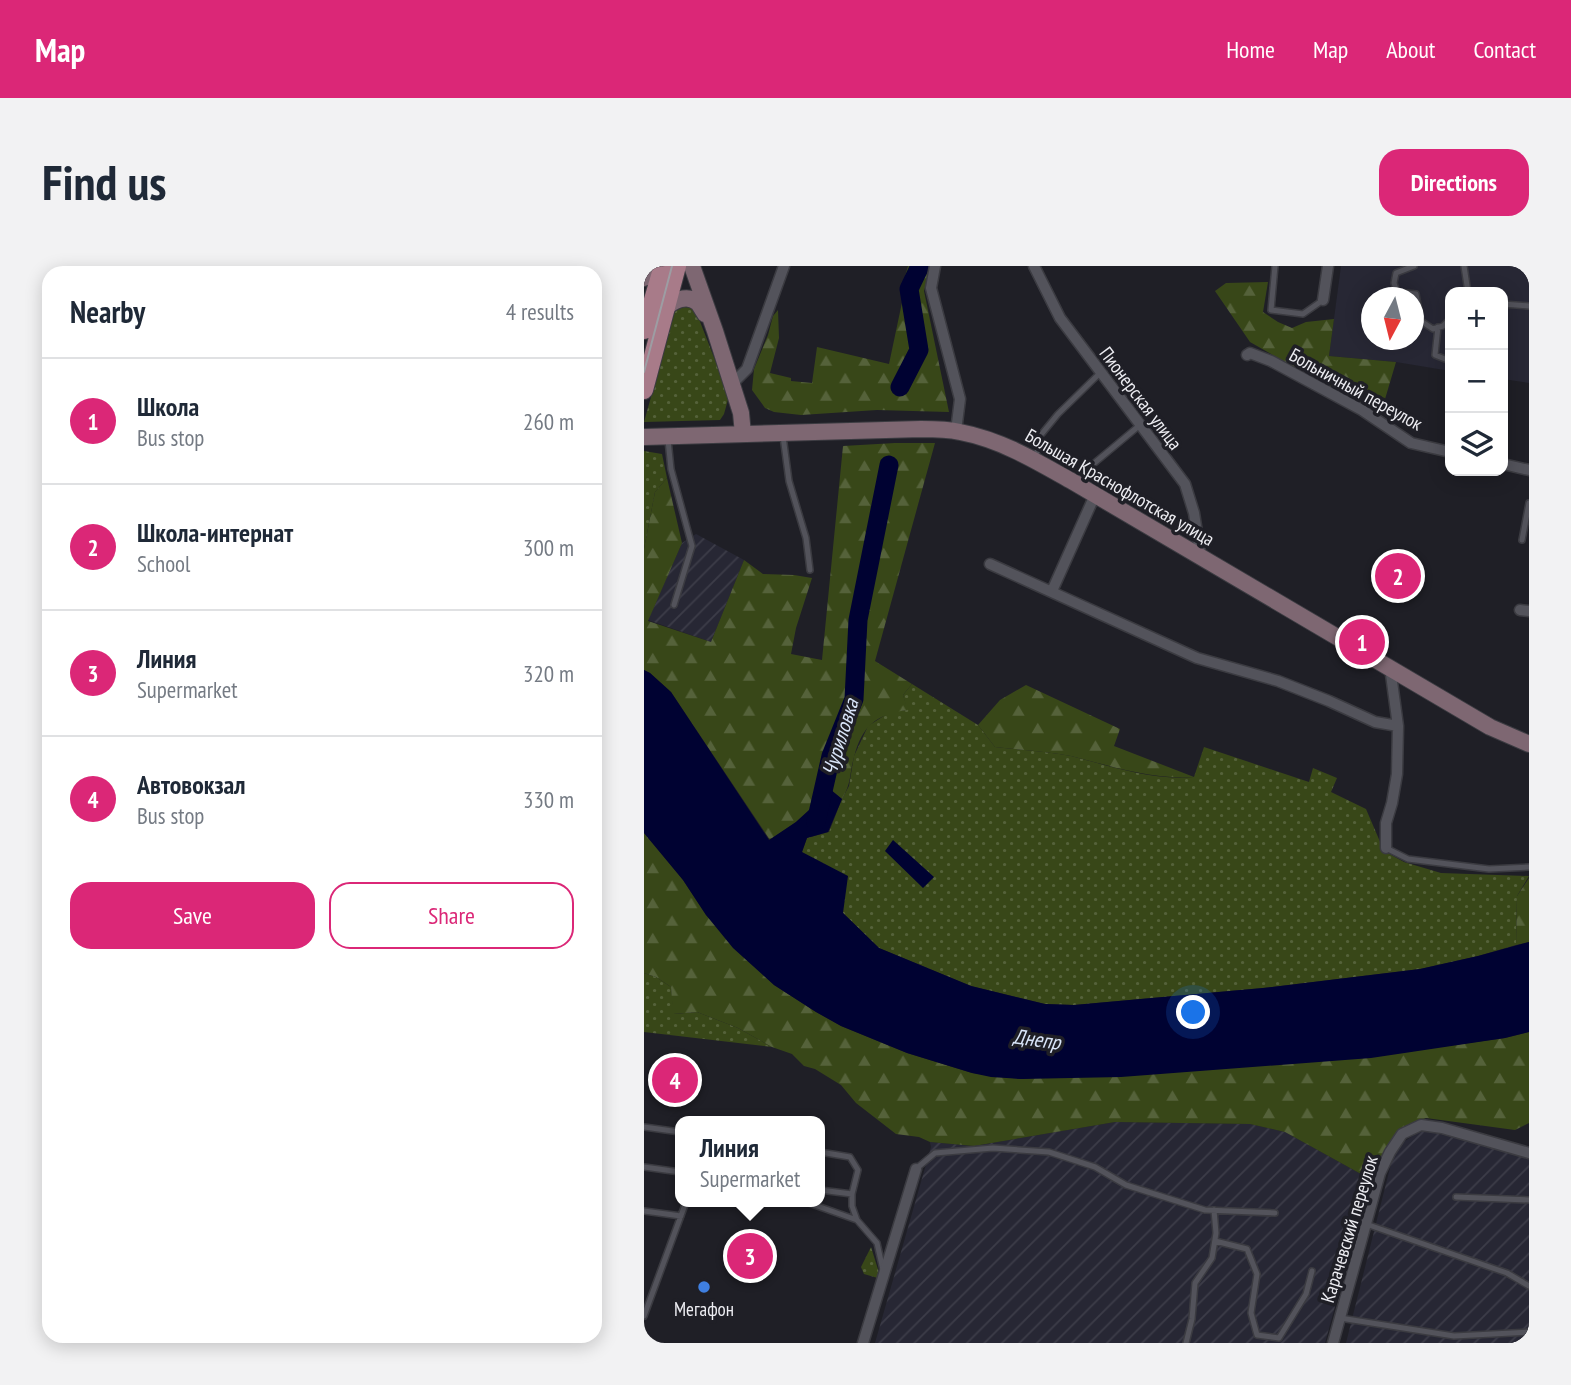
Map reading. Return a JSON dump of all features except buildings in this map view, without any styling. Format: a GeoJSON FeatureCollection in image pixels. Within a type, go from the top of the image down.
{"type":"FeatureCollection","features":[{"type":"Feature","properties":{"kind":"main road"},"geometry":{"type":"LineString","coordinates":[[644,278],[654,266]]}},
{"type":"Feature","properties":{"kind":"main road"},"geometry":{"type":"LineString","coordinates":[[645,316],[663,266]]}},
{"type":"Feature","properties":{"kind":"main road"},"geometry":{"type":"LineString","coordinates":[[644,390],[677,266]]}},
{"type":"Feature","properties":{"kind":"main road"},"geometry":{"type":"LineString","coordinates":[[692,266],[741,413],[743,434]]}},
{"type":"Feature","properties":{"kind":"main road"},"geometry":{"type":"LineString","coordinates":[[664,310],[670,303],[690,298],[699,303],[715,331]]}},
{"type":"Feature","properties":{"kind":"main road","name":"Большая Краснофлотская улица"},"geometry":{"type":"LineString","coordinates":[[644,437],[921,429],[956,431],[1010,447],[1490,727],[1529,744]]}},
{"type":"Feature","properties":{"kind":"street"},"geometry":{"type":"LineString","coordinates":[[732,384],[747,369],[785,266]]}},
{"type":"Feature","properties":{"kind":"street"},"geometry":{"type":"LineString","coordinates":[[935,266],[931,288],[960,399],[956,431]]}},
{"type":"Feature","properties":{"kind":"street","name":"Пионерская улица"},"geometry":{"type":"LineString","coordinates":[[1034,266],[1060,318],[1185,484],[1194,513],[1201,558]]}},
{"type":"Feature","properties":{"kind":"street"},"geometry":{"type":"LineString","coordinates":[[1323,300],[1328,266]]}},
{"type":"Feature","properties":{"kind":"street","name":"Больничный переулок"},"geometry":{"type":"LineString","coordinates":[[1247,355],[1250,353],[1271,361],[1363,410],[1411,443],[1445,451]]}},
{"type":"Feature","properties":{"kind":"street"},"geometry":{"type":"LineString","coordinates":[[1508,465],[1529,470]]}},
{"type":"Feature","properties":{"kind":"street"},"geometry":{"type":"LineString","coordinates":[[1052,591],[1096,495]]}},
{"type":"Feature","properties":{"kind":"street"},"geometry":{"type":"LineString","coordinates":[[990,564],[1197,658],[1278,681],[1375,722],[1398,726]]}},
{"type":"Feature","properties":{"kind":"street"},"geometry":{"type":"LineString","coordinates":[[1386,848],[1386,823],[1397,774],[1398,726],[1390,667]]}},
{"type":"Feature","properties":{"kind":"street","name":"Карачевский переулок"},"geometry":{"type":"LineString","coordinates":[[1333,1343],[1380,1173],[1402,1135],[1421,1125],[1443,1128],[1529,1153]]}},
{"type":"Feature","properties":{"kind":"street"},"geometry":{"type":"LineString","coordinates":[[863,1343],[916,1168]]}},
{"type":"Feature","properties":{"kind":"lane"},"geometry":{"type":"LineString","coordinates":[[1275,266],[1271,310],[1303,314],[1323,300]]}},
{"type":"Feature","properties":{"kind":"lane"},"geometry":{"type":"LineString","coordinates":[[1414,266],[1396,273],[1394,283],[1397,292],[1416,294],[1421,321],[1433,329],[1445,324]]}},
{"type":"Feature","properties":{"kind":"lane"},"geometry":{"type":"LineString","coordinates":[[1464,266],[1467,287]]}},
{"type":"Feature","properties":{"kind":"lane"},"geometry":{"type":"LineString","coordinates":[[1508,304],[1529,306]]}},
{"type":"Feature","properties":{"kind":"lane"},"geometry":{"type":"LineString","coordinates":[[1438,327],[1435,355],[1445,359]]}},
{"type":"Feature","properties":{"kind":"lane"},"geometry":{"type":"LineString","coordinates":[[1035,461],[1040,436],[1058,414],[1100,373]]}},
{"type":"Feature","properties":{"kind":"lane"},"geometry":{"type":"LineString","coordinates":[[1075,483],[1086,470],[1140,425]]}},
{"type":"Feature","properties":{"kind":"lane"},"geometry":{"type":"LineString","coordinates":[[783,433],[789,481],[806,538],[810,570]]}},
{"type":"Feature","properties":{"kind":"lane"},"geometry":{"type":"LineString","coordinates":[[668,436],[671,469],[692,546],[674,605]]}},
{"type":"Feature","properties":{"kind":"lane"},"geometry":{"type":"LineString","coordinates":[[1522,540],[1529,503]]}},
{"type":"Feature","properties":{"kind":"lane"},"geometry":{"type":"LineString","coordinates":[[1386,848],[1408,859],[1489,869],[1529,867]]}},
{"type":"Feature","properties":{"kind":"lane"},"geometry":{"type":"LineString","coordinates":[[644,1127],[675,1131]]}},
{"type":"Feature","properties":{"kind":"lane"},"geometry":{"type":"LineString","coordinates":[[916,1168],[935,1153],[993,1148],[1049,1152],[1095,1167],[1126,1185],[1205,1210],[1275,1213]]}},
{"type":"Feature","properties":{"kind":"lane"},"geometry":{"type":"LineString","coordinates":[[825,1153],[850,1157],[858,1170],[852,1206],[857,1220],[877,1243],[884,1276]]}},
{"type":"Feature","properties":{"kind":"lane"},"geometry":{"type":"LineString","coordinates":[[644,1167],[675,1171]]}},
{"type":"Feature","properties":{"kind":"lane"},"geometry":{"type":"LineString","coordinates":[[825,1191],[852,1194]]}},
{"type":"Feature","properties":{"kind":"lane"},"geometry":{"type":"LineString","coordinates":[[1456,1197],[1529,1200]]}},
{"type":"Feature","properties":{"kind":"lane"},"geometry":{"type":"LineString","coordinates":[[644,1316],[684,1207]]}},
{"type":"Feature","properties":{"kind":"lane"},"geometry":{"type":"LineString","coordinates":[[820,1207],[857,1220]]}},
{"type":"Feature","properties":{"kind":"lane"},"geometry":{"type":"LineString","coordinates":[[1186,1343],[1192,1319],[1195,1283],[1212,1258],[1216,1234],[1214,1210]]}},
{"type":"Feature","properties":{"kind":"lane"},"geometry":{"type":"LineString","coordinates":[[644,1211],[681,1216]]}},
{"type":"Feature","properties":{"kind":"lane"},"geometry":{"type":"LineString","coordinates":[[1366,1224],[1507,1273],[1529,1286]]}},
{"type":"Feature","properties":{"kind":"lane"},"geometry":{"type":"LineString","coordinates":[[1215,1241],[1247,1250],[1257,1275],[1251,1312],[1257,1335],[1279,1338],[1306,1294],[1311,1271]]}},
{"type":"Feature","properties":{"kind":"lane"},"geometry":{"type":"LineString","coordinates":[[1340,1318],[1454,1336],[1529,1332]]}},
{"type":"Feature","properties":{"kind":"shaded area"},"geometry":{"type":"Polygon","coordinates":[[[1341,266],[1529,266],[1529,383],[1508,380],[1508,287],[1445,287],[1445,370],[1396,362],[1329,356],[1341,266]]]}},
{"type":"Feature","properties":{"kind":"shaded area"},"geometry":{"type":"Polygon","coordinates":[[[696,534],[744,560],[711,642],[648,620],[682,543],[696,534]]]}},
{"type":"Feature","properties":{"kind":"shaded area"},"geometry":{"type":"Polygon","coordinates":[[[1115,1122],[1250,1124],[1285,1132],[1370,1179],[1325,1343],[875,1343],[931,1147],[930,1142],[974,1146],[1115,1122]]]}},
{"type":"Feature","properties":{"kind":"shaded area"},"geometry":{"type":"Polygon","coordinates":[[[1421,1130],[1529,1155],[1529,1343],[1346,1343],[1395,1148],[1421,1130]]]}},
{"type":"Feature","properties":{"kind":"green space"},"geometry":{"type":"Polygon","coordinates":[[[908,266],[931,266],[924,291],[949,412],[877,410],[801,415],[774,412],[765,408],[752,390],[754,369],[773,316],[778,310],[779,338],[770,373],[791,378],[791,381],[812,383],[817,347],[889,364],[908,266]]]}},
{"type":"Feature","properties":{"kind":"green space"},"geometry":{"type":"Polygon","coordinates":[[[1268,282],[1263,312],[1278,322],[1292,328],[1306,322],[1334,319],[1329,356],[1396,362],[1380,416],[1250,342],[1215,291],[1226,283],[1268,282]]]}},
{"type":"Feature","properties":{"kind":"green space"},"geometry":{"type":"Polygon","coordinates":[[[684,307],[694,308],[729,396],[724,414],[720,420],[644,422],[675,311],[684,307]]]}},
{"type":"Feature","properties":{"kind":"green space"},"geometry":{"type":"Polygon","coordinates":[[[935,443],[875,661],[912,684],[903,695],[908,710],[879,718],[866,730],[857,746],[849,783],[842,799],[831,790],[796,822],[770,840],[671,692],[644,670],[644,549],[655,492],[667,478],[682,543],[648,621],[711,642],[744,560],[763,574],[812,578],[796,628],[791,654],[822,660],[843,446],[935,443]]]}},
{"type":"Feature","properties":{"kind":"green space"},"geometry":{"type":"Polygon","coordinates":[[[644,451],[662,454],[667,478],[655,492],[644,549],[644,451]]]}},
{"type":"Feature","properties":{"kind":"green space"},"geometry":{"type":"Polygon","coordinates":[[[912,684],[978,725],[995,747],[1062,754],[1132,772],[1178,778],[1194,777],[1204,747],[1309,782],[1313,768],[1337,778],[1331,792],[1366,809],[1384,851],[1404,862],[1441,873],[1529,876],[1517,896],[1516,945],[1420,969],[1263,988],[1074,1005],[1045,1004],[971,986],[879,948],[843,913],[802,852],[807,838],[829,832],[849,786],[854,756],[868,726],[890,712],[907,710],[903,695],[912,684]]]}},
{"type":"Feature","properties":{"kind":"green space"},"geometry":{"type":"Polygon","coordinates":[[[1026,685],[1120,729],[1114,746],[1194,777],[1147,774],[1062,754],[995,747],[978,725],[1000,700],[1026,685]]]}},
{"type":"Feature","properties":{"kind":"green space"},"geometry":{"type":"Polygon","coordinates":[[[644,833],[683,880],[706,915],[774,985],[841,1026],[907,1053],[972,1073],[1021,1079],[1447,1046],[1529,1032],[1529,1123],[1515,1130],[1426,1118],[1397,1133],[1370,1179],[1285,1132],[1250,1124],[1115,1122],[974,1146],[930,1142],[919,1137],[896,1134],[856,1103],[841,1085],[815,1069],[804,1066],[792,1054],[697,1012],[673,1014],[671,987],[644,973],[644,833]]]}},
{"type":"Feature","properties":{"kind":"green space"},"geometry":{"type":"Polygon","coordinates":[[[1529,878],[1529,942],[1516,945],[1517,896],[1529,878]]]}},
{"type":"Feature","properties":{"kind":"green space"},"geometry":{"type":"Polygon","coordinates":[[[644,973],[671,987],[674,1014],[697,1012],[738,1028],[772,1047],[644,1032],[644,973]]]}},
{"type":"Feature","properties":{"kind":"green space"},"geometry":{"type":"Polygon","coordinates":[[[871,1247],[881,1279],[864,1274],[861,1267],[871,1247]]]}},
{"type":"Feature","properties":{"kind":"water","name":"Днепр"},"geometry":{"type":"Polygon","coordinates":[[[644,670],[671,692],[769,840],[796,822],[831,790],[842,799],[828,832],[807,838],[802,852],[848,876],[843,913],[879,948],[971,986],[1045,1004],[1074,1005],[1263,988],[1420,969],[1529,942],[1529,1032],[1371,1058],[1121,1077],[991,1077],[907,1053],[841,1026],[774,985],[733,948],[644,833],[644,670]]]}},
{"type":"Feature","properties":{"kind":"water"},"geometry":{"type":"Polygon","coordinates":[[[893,840],[934,877],[923,888],[885,851],[893,840]]]}},
{"type":"Feature","properties":{"kind":"waterway","name":"Чуриловка"},"geometry":{"type":"LineString","coordinates":[[900,387],[919,350],[909,289],[920,266]]}},
{"type":"Feature","properties":{"kind":"waterway","name":"Чуриловка"},"geometry":{"type":"LineString","coordinates":[[816,822],[831,756],[854,699],[858,620],[889,465]]}},
{"type":"Feature","properties":{"kind":"tram line"},"geometry":{"type":"LineString","coordinates":[[644,372],[672,266]]}},
{"type":"Feature","properties":{"kind":"place","name":"Школа-интернат"},"geometry":{"type":"Point","coordinates":[1398,576]}},
{"type":"Feature","properties":{"kind":"place","name":"Школа"},"geometry":{"type":"Point","coordinates":[1362,642]}},
{"type":"Feature","properties":{"kind":"place","name":"Автовокзал"},"geometry":{"type":"Point","coordinates":[675,1080]}},
{"type":"Feature","properties":{"kind":"place","name":"Линия"},"geometry":{"type":"Point","coordinates":[750,1256]}},
{"type":"Feature","properties":{"kind":"place","name":"Мегафон"},"geometry":{"type":"Point","coordinates":[704,1287]}}]}
